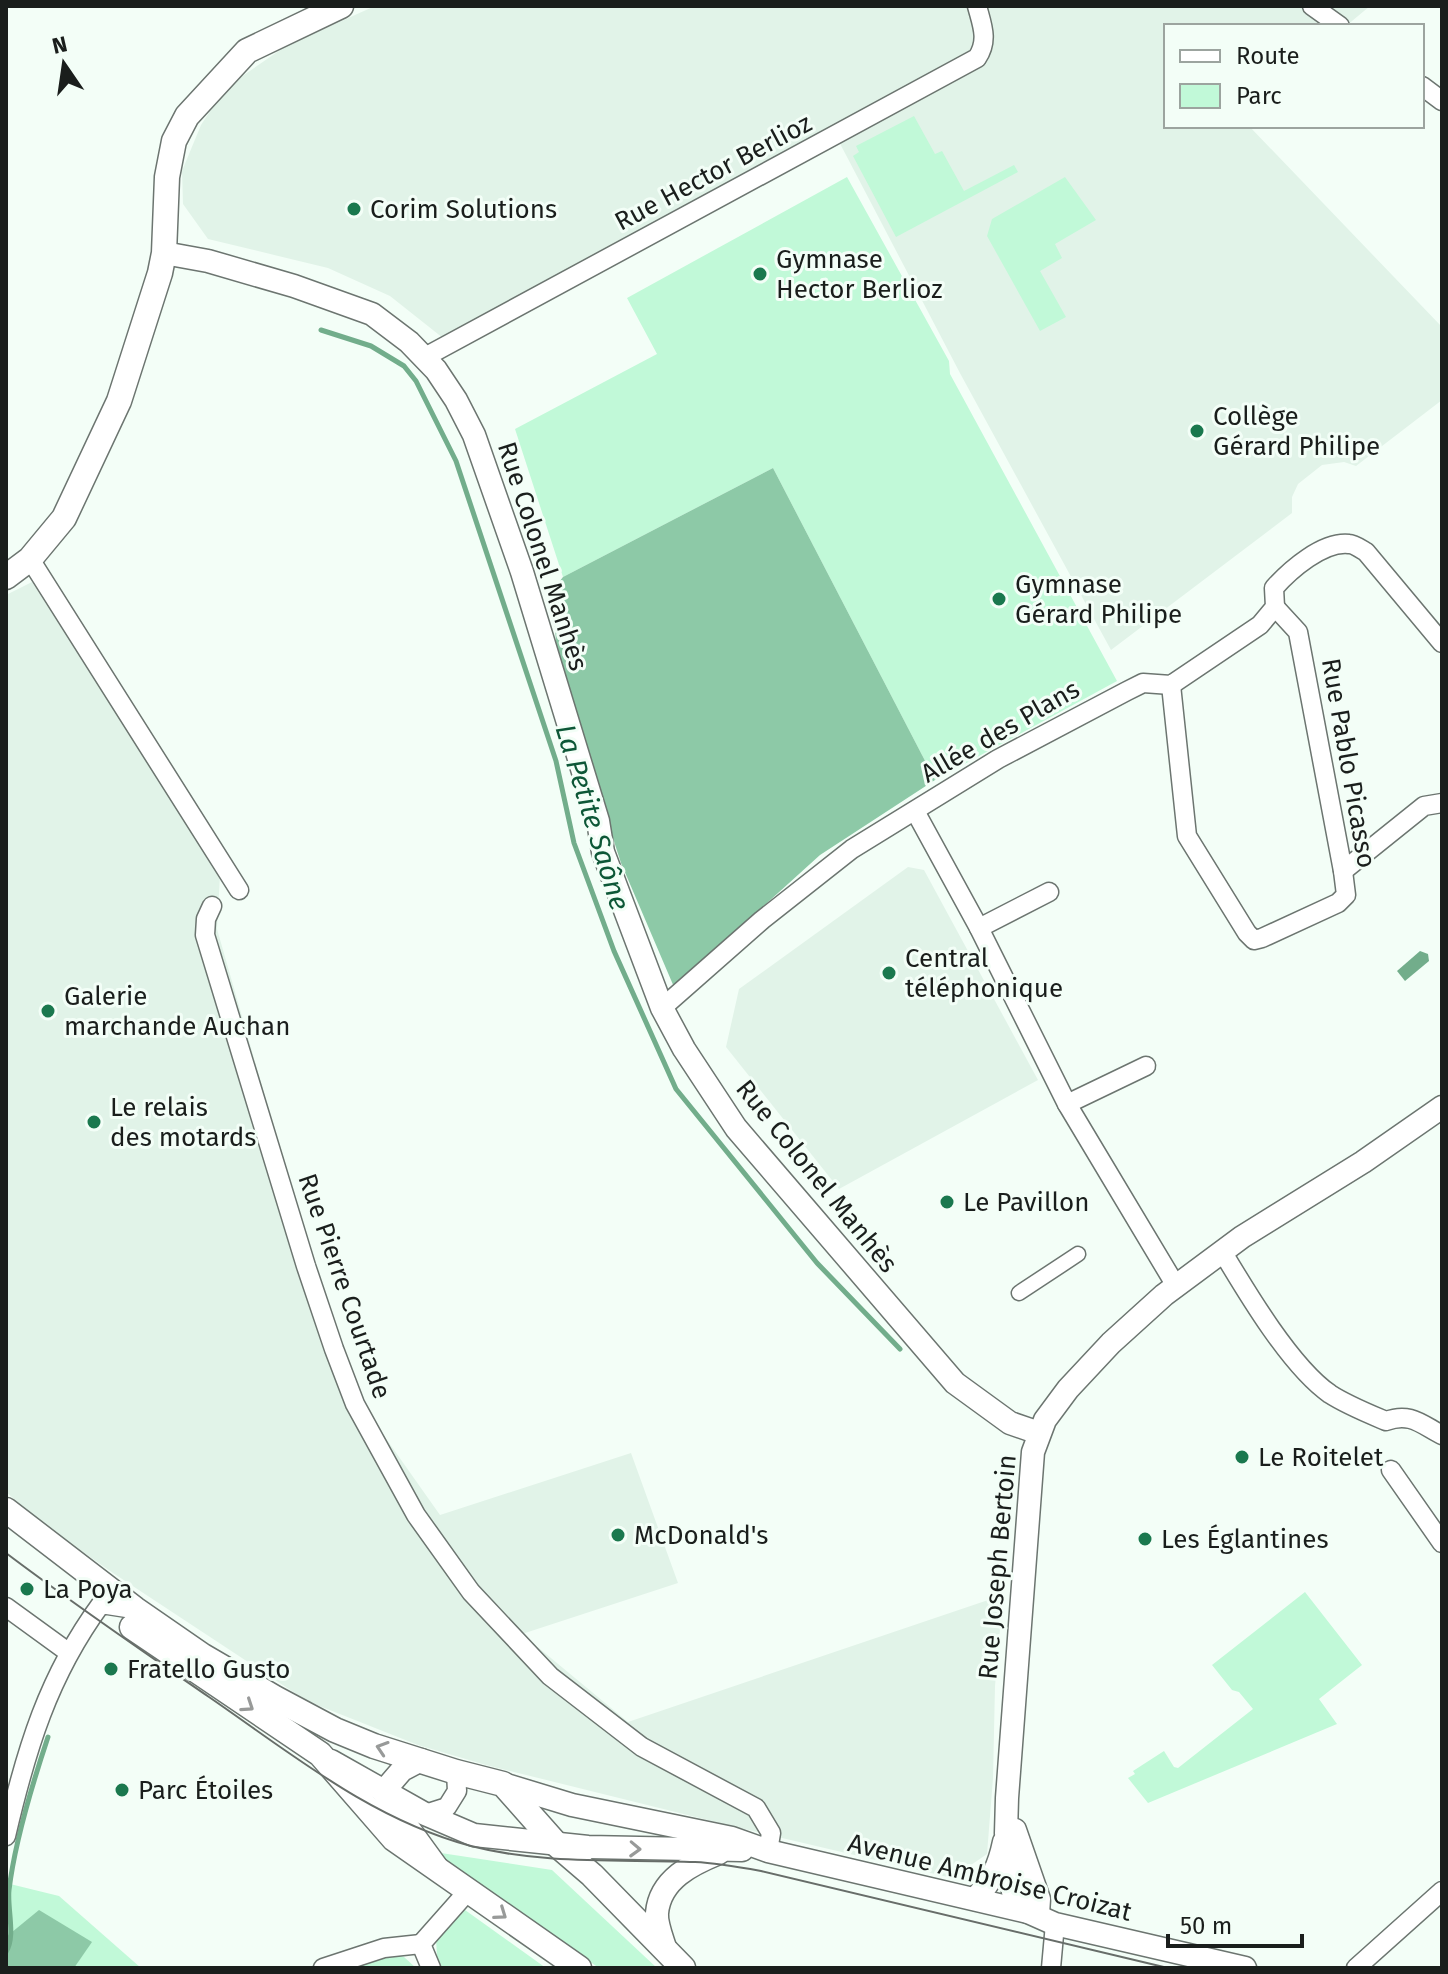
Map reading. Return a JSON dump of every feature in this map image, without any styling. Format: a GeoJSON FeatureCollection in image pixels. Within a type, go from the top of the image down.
{"type":"FeatureCollection","features":[{"type":"Feature","properties":{"kind":"main road"},"geometry":{"type":"LineString","coordinates":[[6,577],[30,559],[64,518],[119,401],[148,318],[164,253],[167,177],[174,141],[187,116],[247,51],[341,6]]}},
{"type":"Feature","properties":{"kind":"main road"},"geometry":{"type":"LineString","coordinates":[[6,1510],[135,1609],[203,1656],[335,1730],[456,1772],[503,1784],[557,1845],[592,1875],[674,1960]]}},
{"type":"Feature","properties":{"kind":"main road"},"geometry":{"type":"LineString","coordinates":[[6,1529],[101,1604],[320,1754],[394,1839],[579,1968]]}},
{"type":"Feature","properties":{"kind":"street","name":"Rue Hector Berlioz"},"geometry":{"type":"LineString","coordinates":[[425,357],[977,58],[984,48],[985,34],[977,6]]}},
{"type":"Feature","properties":{"kind":"street"},"geometry":{"type":"LineString","coordinates":[[1312,6],[1337,24]]}},
{"type":"Feature","properties":{"kind":"street"},"geometry":{"type":"LineString","coordinates":[[1424,88],[1442,101]]}},
{"type":"Feature","properties":{"kind":"street","name":"Rue Colonel Manhès"},"geometry":{"type":"LineString","coordinates":[[164,253],[208,261],[333,298],[372,314],[425,357],[456,400],[474,435],[522,572],[598,821],[603,852],[662,1008],[684,1049],[736,1128],[955,1383],[1010,1423],[1039,1433]]}},
{"type":"Feature","properties":{"kind":"street","name":"Allée des Plans"},"geometry":{"type":"LineString","coordinates":[[662,1008],[762,920],[852,849],[998,759],[1127,691],[1143,683],[1171,685],[1260,625],[1275,607],[1274,588],[1284,576],[1315,552],[1348,544],[1366,552],[1442,643]]}},
{"type":"Feature","properties":{"kind":"street"},"geometry":{"type":"LineString","coordinates":[[30,559],[239,890]]}},
{"type":"Feature","properties":{"kind":"street","name":"Rue Pablo Picasso"},"geometry":{"type":"LineString","coordinates":[[1171,685],[1187,836],[1247,933],[1254,940],[1262,938],[1338,903],[1346,895],[1343,871],[1298,632],[1275,607]]}},
{"type":"Feature","properties":{"kind":"street"},"geometry":{"type":"LineString","coordinates":[[1343,871],[1424,806],[1442,803]]}},
{"type":"Feature","properties":{"kind":"street"},"geometry":{"type":"LineString","coordinates":[[915,811],[979,928],[1067,1104],[1176,1286]]}},
{"type":"Feature","properties":{"kind":"street"},"geometry":{"type":"LineString","coordinates":[[979,928],[1049,892]]}},
{"type":"Feature","properties":{"kind":"street","name":"Rue Pierre Courtade"},"geometry":{"type":"LineString","coordinates":[[212,906],[206,919],[205,935],[306,1266],[355,1404],[416,1515],[471,1592],[550,1676],[642,1747],[756,1808],[771,1833],[768,1851]]}},
{"type":"Feature","properties":{"kind":"street"},"geometry":{"type":"LineString","coordinates":[[1067,1104],[1146,1066]]}},
{"type":"Feature","properties":{"kind":"street","name":"Rue Joseph Bertoin"},"geometry":{"type":"LineString","coordinates":[[1040,1917],[1013,1892],[1006,1833],[1026,1528],[1033,1452],[1039,1433],[1052,1409],[1091,1363],[1176,1286],[1222,1251],[1363,1162],[1442,1107]]}},
{"type":"Feature","properties":{"kind":"street"},"geometry":{"type":"LineString","coordinates":[[1222,1251],[1249,1296],[1312,1380],[1362,1411],[1386,1421],[1400,1416],[1413,1419],[1442,1435]]}},
{"type":"Feature","properties":{"kind":"street"},"geometry":{"type":"LineString","coordinates":[[1019,1293],[1078,1254]]}},
{"type":"Feature","properties":{"kind":"street"},"geometry":{"type":"LineString","coordinates":[[1391,1470],[1442,1543]]}},
{"type":"Feature","properties":{"kind":"street"},"geometry":{"type":"LineString","coordinates":[[6,1836],[28,1747],[68,1652],[101,1604],[135,1609]]}},
{"type":"Feature","properties":{"kind":"street"},"geometry":{"type":"LineString","coordinates":[[6,1607],[68,1652]]}},
{"type":"Feature","properties":{"kind":"street","name":"Avenue Ambroise Croizat"},"geometry":{"type":"LineString","coordinates":[[320,1754],[383,1792],[474,1835],[557,1845],[768,1851]]}},
{"type":"Feature","properties":{"kind":"street"},"geometry":{"type":"LineString","coordinates":[[421,1760],[402,1770],[383,1792],[438,1869]]}},
{"type":"Feature","properties":{"kind":"street"},"geometry":{"type":"LineString","coordinates":[[425,1814],[447,1807],[457,1791],[456,1772]]}},
{"type":"Feature","properties":{"kind":"street","name":"Avenue Ambroise Croizat"},"geometry":{"type":"LineString","coordinates":[[503,1784],[572,1805],[732,1838],[768,1851],[975,1899],[1245,1968]]}},
{"type":"Feature","properties":{"kind":"street","name":"Rue Joseph Bertoin"},"geometry":{"type":"LineString","coordinates":[[1007,1798],[1016,1835],[1039,1899],[1040,1917]]}},
{"type":"Feature","properties":{"kind":"street","name":"Rue Joseph Bertoin"},"geometry":{"type":"LineString","coordinates":[[975,1899],[990,1883],[999,1864],[1006,1833]]}},
{"type":"Feature","properties":{"kind":"street","name":"Avenue Ambroise Croizat"},"geometry":{"type":"LineString","coordinates":[[674,1960],[657,1914],[667,1886],[697,1862],[728,1850]]}},
{"type":"Feature","properties":{"kind":"street"},"geometry":{"type":"LineString","coordinates":[[323,1968],[384,1948],[421,1944],[468,1891]]}},
{"type":"Feature","properties":{"kind":"street"},"geometry":{"type":"LineString","coordinates":[[1356,1968],[1442,1891]]}},
{"type":"Feature","properties":{"kind":"street"},"geometry":{"type":"LineString","coordinates":[[1040,1917],[1051,1968]]}},
{"type":"Feature","properties":{"kind":"street"},"geometry":{"type":"LineString","coordinates":[[421,1944],[431,1968]]}},
{"type":"Feature","properties":{"kind":"shaded area"},"geometry":{"type":"Polygon","coordinates":[[[375,6],[1370,6],[1348,24],[1164,24],[1164,128],[1251,128],[1442,327],[1442,400],[1356,466],[1344,462],[1322,465],[1298,484],[1292,497],[1292,513],[1111,650],[961,375],[835,134],[443,338],[390,296],[328,268],[208,239],[183,204],[182,171],[201,125],[218,99],[238,79],[286,46],[375,6]]]}},
{"type":"Feature","properties":{"kind":"shaded area"},"geometry":{"type":"Polygon","coordinates":[[[773,468],[935,780],[820,855],[674,987],[621,863],[558,667],[552,591],[563,577],[773,468]]]}},
{"type":"Feature","properties":{"kind":"shaded area"},"geometry":{"type":"Polygon","coordinates":[[[32,582],[220,875],[217,929],[312,1261],[363,1406],[440,1515],[631,1453],[678,1583],[522,1634],[628,1722],[1003,1595],[987,1854],[952,1878],[486,1765],[418,1745],[307,1701],[113,1573],[47,1527],[6,1492],[6,595],[32,582]]]}},
{"type":"Feature","properties":{"kind":"shaded area"},"geometry":{"type":"Polygon","coordinates":[[[908,867],[924,870],[1038,1080],[839,1189],[726,1047],[739,989],[908,867]]]}},
{"type":"Feature","properties":{"kind":"shaded area"},"geometry":{"type":"Polygon","coordinates":[[[1420,951],[1428,954],[1429,961],[1405,981],[1397,971],[1420,951]]]}},
{"type":"Feature","properties":{"kind":"shaded area"},"geometry":{"type":"Polygon","coordinates":[[[39,1910],[92,1942],[74,1968],[6,1968],[6,1937],[39,1910]]]}},
{"type":"Feature","properties":{"kind":"green space"},"geometry":{"type":"Polygon","coordinates":[[[914,116],[935,154],[942,151],[964,191],[1014,165],[1018,172],[896,237],[853,156],[859,152],[856,146],[914,116]]]}},
{"type":"Feature","properties":{"kind":"green space"},"geometry":{"type":"Polygon","coordinates":[[[847,177],[949,361],[950,374],[1117,681],[935,780],[773,468],[563,577],[515,429],[657,354],[627,298],[847,177]]]}},
{"type":"Feature","properties":{"kind":"green space"},"geometry":{"type":"Polygon","coordinates":[[[1065,177],[1096,220],[1055,244],[1062,258],[1040,271],[1066,317],[1040,331],[987,236],[992,219],[1065,177]]]}},
{"type":"Feature","properties":{"kind":"green space"},"geometry":{"type":"Polygon","coordinates":[[[1305,1592],[1362,1665],[1319,1699],[1337,1724],[1148,1803],[1128,1778],[1135,1774],[1133,1771],[1164,1751],[1174,1767],[1178,1768],[1253,1709],[1239,1692],[1232,1690],[1212,1665],[1305,1592]]]}},
{"type":"Feature","properties":{"kind":"green space"},"geometry":{"type":"Polygon","coordinates":[[[441,1853],[552,1870],[657,1968],[599,1968],[446,1862],[441,1853]]]}},
{"type":"Feature","properties":{"kind":"green space"},"geometry":{"type":"Polygon","coordinates":[[[6,1883],[59,1896],[141,1968],[6,1968],[6,1883]]]}},
{"type":"Feature","properties":{"kind":"green space"},"geometry":{"type":"Polygon","coordinates":[[[465,1910],[546,1968],[442,1968],[437,1957],[436,1938],[465,1910]]]}},
{"type":"Feature","properties":{"kind":"green space"},"geometry":{"type":"Polygon","coordinates":[[[393,1954],[404,1957],[416,1968],[346,1968],[393,1954]]]}},
{"type":"Feature","properties":{"kind":"waterway","name":"La Petite Saône"},"geometry":{"type":"LineString","coordinates":[[321,330],[371,346],[404,366],[416,381],[456,461],[556,761],[574,843],[614,951],[676,1089],[817,1263],[900,1349]]}},
{"type":"Feature","properties":{"kind":"waterway","name":"La Petite Saône"},"geometry":{"type":"LineString","coordinates":[[6,1952],[11,1930],[9,1890],[15,1852],[48,1737]]}},
{"type":"Feature","properties":{"kind":"tram line"},"geometry":{"type":"LineString","coordinates":[[6,1553],[334,1783],[400,1820],[435,1834],[471,1846],[526,1856],[703,1863],[761,1871],[1168,1968]]}},
{"type":"Feature","properties":{"kind":"place","name":"Corim Solutions"},"geometry":{"type":"Point","coordinates":[354,209]}},
{"type":"Feature","properties":{"kind":"place","name":"Gymnase Hector Berlioz"},"geometry":{"type":"Point","coordinates":[760,274]}},
{"type":"Feature","properties":{"kind":"place","name":"Collège Gérard Philipe"},"geometry":{"type":"Point","coordinates":[1197,431]}},
{"type":"Feature","properties":{"kind":"place","name":"Gymnase Gérard Philipe"},"geometry":{"type":"Point","coordinates":[999,599]}},
{"type":"Feature","properties":{"kind":"place","name":"Central téléphonique"},"geometry":{"type":"Point","coordinates":[889,973]}},
{"type":"Feature","properties":{"kind":"place","name":"Galerie marchande Auchan"},"geometry":{"type":"Point","coordinates":[48,1011]}},
{"type":"Feature","properties":{"kind":"place","name":"Le relais des motards"},"geometry":{"type":"Point","coordinates":[94,1122]}},
{"type":"Feature","properties":{"kind":"place","name":"Le Pavillon"},"geometry":{"type":"Point","coordinates":[947,1202]}},
{"type":"Feature","properties":{"kind":"place","name":"Le Roitelet"},"geometry":{"type":"Point","coordinates":[1242,1457]}},
{"type":"Feature","properties":{"kind":"place","name":"McDonald's"},"geometry":{"type":"Point","coordinates":[618,1535]}},
{"type":"Feature","properties":{"kind":"place","name":"Les Églantines"},"geometry":{"type":"Point","coordinates":[1145,1539]}},
{"type":"Feature","properties":{"kind":"place","name":"La Poya"},"geometry":{"type":"Point","coordinates":[27,1589]}},
{"type":"Feature","properties":{"kind":"place","name":"Fratello Gusto"},"geometry":{"type":"Point","coordinates":[111,1669]}},
{"type":"Feature","properties":{"kind":"place","name":"Parc Étoiles"},"geometry":{"type":"Point","coordinates":[122,1790]}}]}
